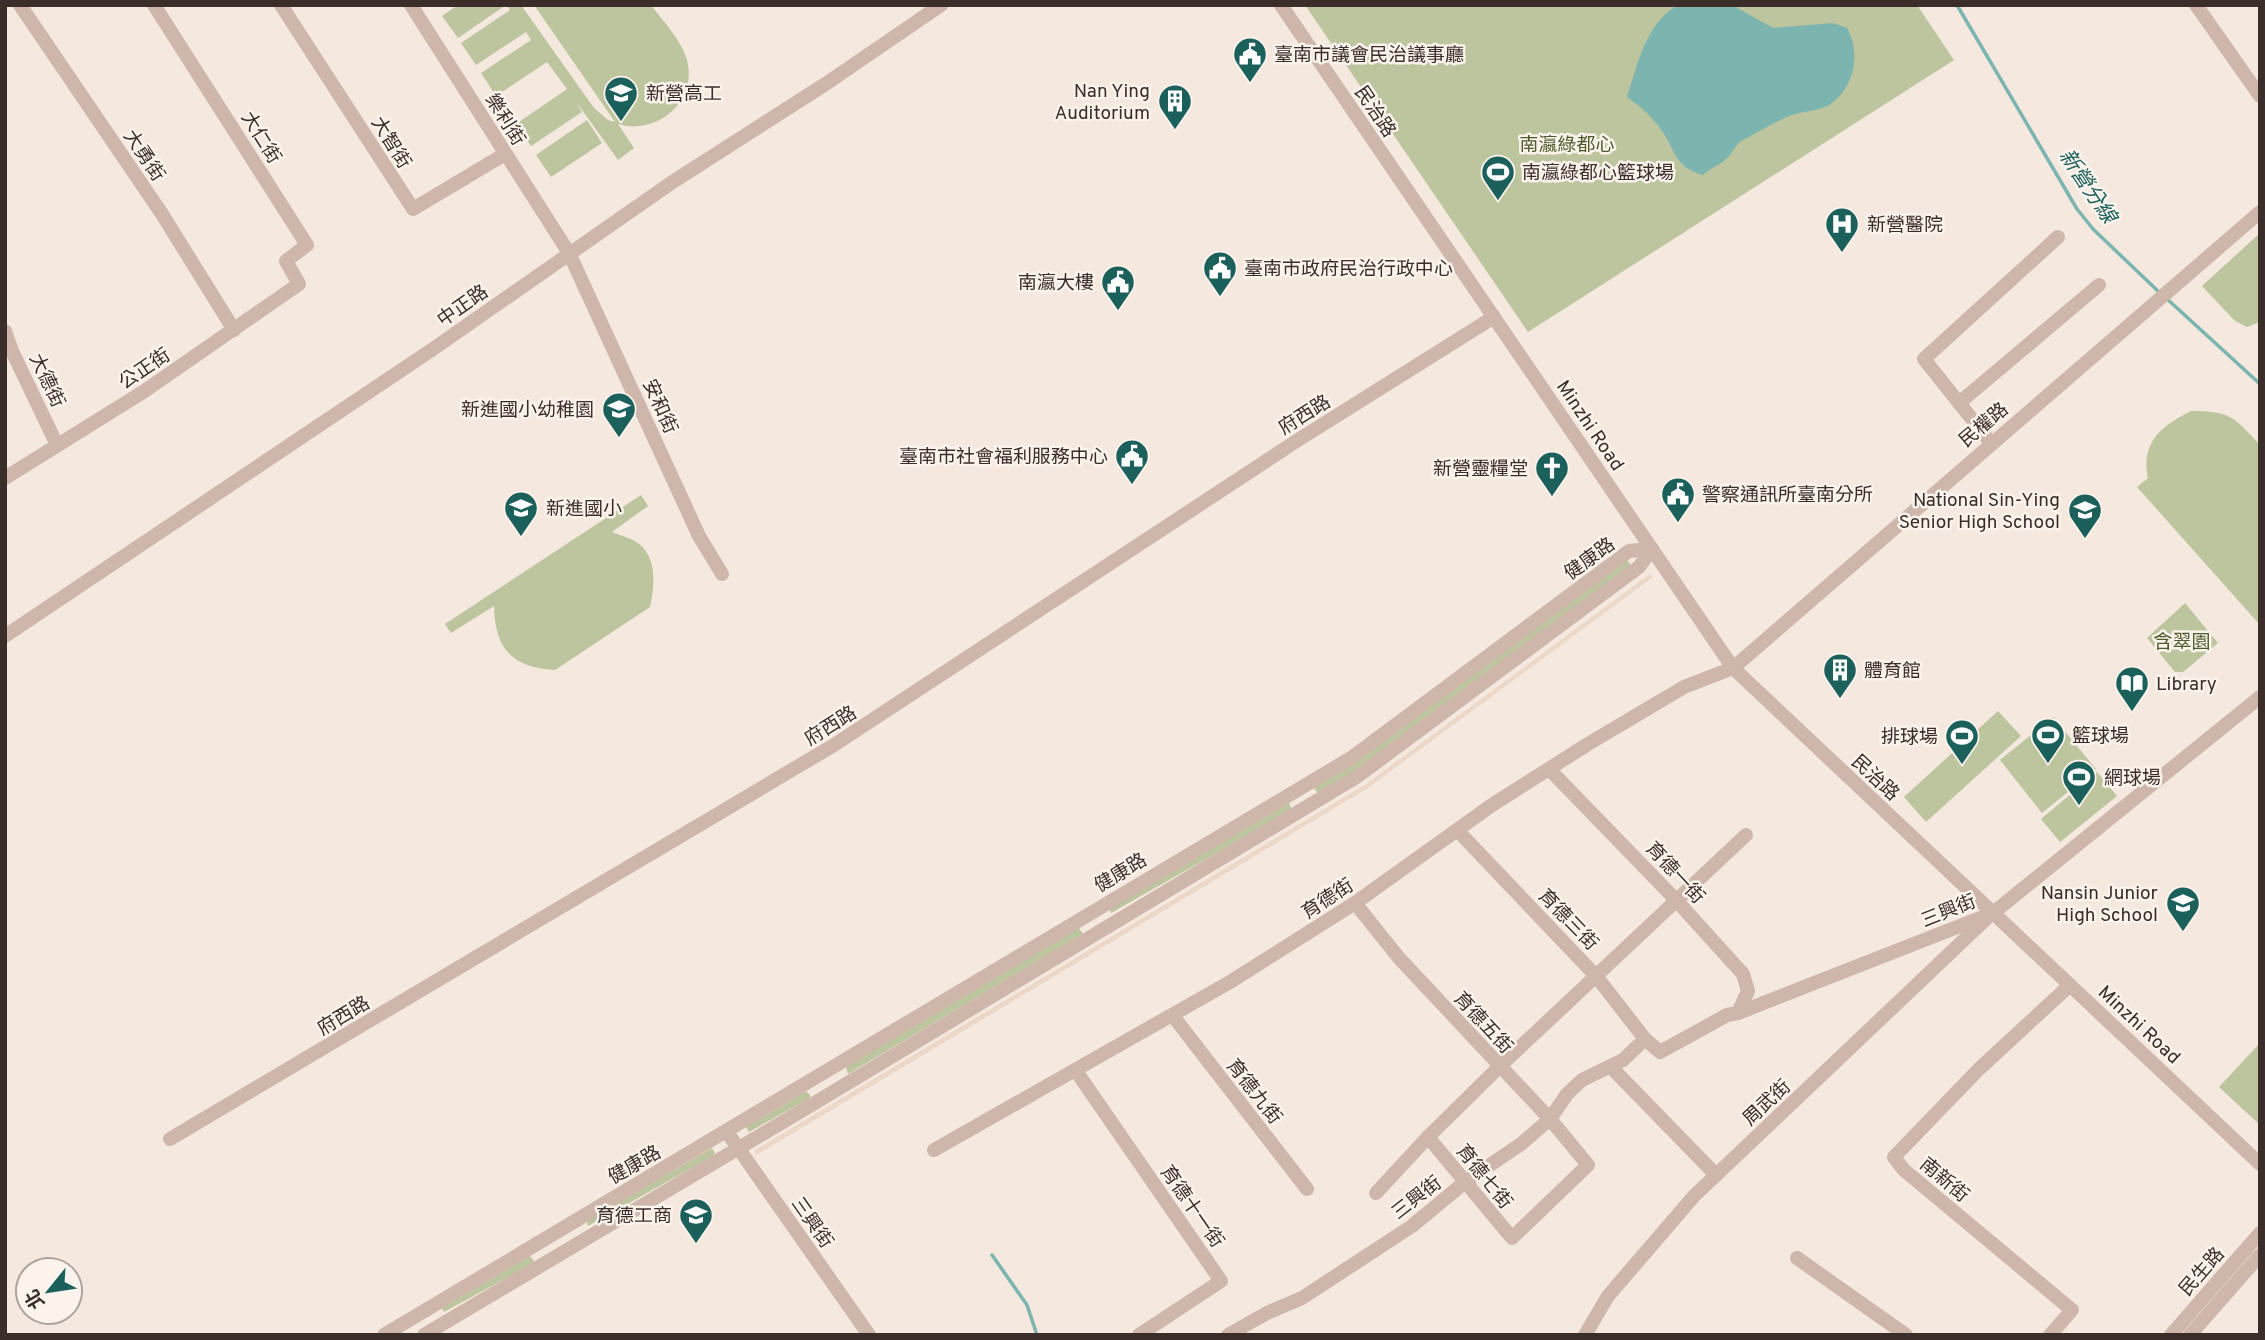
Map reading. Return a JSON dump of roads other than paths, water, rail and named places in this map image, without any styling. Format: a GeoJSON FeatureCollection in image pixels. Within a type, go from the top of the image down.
{"type":"FeatureCollection","features":[{"type":"Feature","properties":{"kind":"street","name":"大勇街"},"geometry":{"type":"LineString","coordinates":[[20,5],[162,214],[234,330]]}},
{"type":"Feature","properties":{"kind":"street","name":"大仁街"},"geometry":{"type":"LineString","coordinates":[[154,5],[307,245],[286,261],[299,284]]}},
{"type":"Feature","properties":{"kind":"street","name":"大智街"},"geometry":{"type":"LineString","coordinates":[[281,5],[413,209],[505,154]]}},
{"type":"Feature","properties":{"kind":"street","name":"樂利街"},"geometry":{"type":"LineString","coordinates":[[411,5],[569,253]]}},
{"type":"Feature","properties":{"kind":"street","name":"中正路"},"geometry":{"type":"LineString","coordinates":[[5,636],[433,349],[704,162],[827,83],[926,10],[941,5]]}},
{"type":"Feature","properties":{"kind":"street","name":"Minzhi Road"},"geometry":{"type":"LineString","coordinates":[[1281,5],[1733,668]]}},
{"type":"Feature","properties":{"kind":"street"},"geometry":{"type":"LineString","coordinates":[[2196,5],[2260,96]]}},
{"type":"Feature","properties":{"kind":"street","name":"民權路"},"geometry":{"type":"LineString","coordinates":[[1733,668],[2260,212]]}},
{"type":"Feature","properties":{"kind":"street"},"geometry":{"type":"LineString","coordinates":[[1991,443],[1924,359],[2058,237]]}},
{"type":"Feature","properties":{"kind":"street","name":"安和街"},"geometry":{"type":"LineString","coordinates":[[569,253],[699,536],[722,574]]}},
{"type":"Feature","properties":{"kind":"street","name":"公正街"},"geometry":{"type":"LineString","coordinates":[[5,478],[144,392],[299,284]]}},
{"type":"Feature","properties":{"kind":"street"},"geometry":{"type":"LineString","coordinates":[[1959,403],[2099,285]]}},
{"type":"Feature","properties":{"kind":"street","name":"府西路"},"geometry":{"type":"LineString","coordinates":[[170,1139],[834,745],[1298,440],[1494,317]]}},
{"type":"Feature","properties":{"kind":"street","name":"大德街"},"geometry":{"type":"LineString","coordinates":[[5,331],[57,445]]}},
{"type":"Feature","properties":{"kind":"street","name":"健康路"},"geometry":{"type":"LineString","coordinates":[[384,1335],[1351,758],[1629,551],[1651,549]]}},
{"type":"Feature","properties":{"kind":"street","name":"健康路"},"geometry":{"type":"LineString","coordinates":[[424,1335],[1358,776],[1639,566],[1651,549]]}},
{"type":"Feature","properties":{"kind":"street","name":"育德街"},"geometry":{"type":"LineString","coordinates":[[934,1150],[1173,1016],[1355,904],[1492,805],[1684,687],[1733,668]]}},
{"type":"Feature","properties":{"kind":"street","name":"民治路"},"geometry":{"type":"LineString","coordinates":[[1733,668],[1993,913]]}},
{"type":"Feature","properties":{"kind":"street","name":"三興街"},"geometry":{"type":"LineString","coordinates":[[1228,1335],[1267,1313],[1302,1298],[1412,1226],[1465,1182],[1521,1144],[1550,1119],[1567,1094],[1582,1080],[1623,1060],[1645,1039],[1660,1052],[1727,1015],[1993,913],[2260,697]]}},
{"type":"Feature","properties":{"kind":"street","name":"育德一街"},"geometry":{"type":"LineString","coordinates":[[1549,769],[1676,900],[1743,974],[1748,991],[1738,1013]]}},
{"type":"Feature","properties":{"kind":"street"},"geometry":{"type":"LineString","coordinates":[[1297,790],[1308,806]]}},
{"type":"Feature","properties":{"kind":"street","name":"育德三街"},"geometry":{"type":"LineString","coordinates":[[1458,831],[1596,976],[1645,1039]]}},
{"type":"Feature","properties":{"kind":"street"},"geometry":{"type":"LineString","coordinates":[[1376,1193],[1499,1067],[1746,835]]}},
{"type":"Feature","properties":{"kind":"street","name":"育德五街"},"geometry":{"type":"LineString","coordinates":[[1355,904],[1399,958],[1550,1119],[1588,1165],[1513,1238]]}},
{"type":"Feature","properties":{"kind":"street","name":"Minzhi Road"},"geometry":{"type":"LineString","coordinates":[[1993,913],[2260,1164]]}},
{"type":"Feature","properties":{"kind":"street","name":"周武街"},"geometry":{"type":"LineString","coordinates":[[1585,1335],[1608,1296],[1694,1196],[1993,913]]}},
{"type":"Feature","properties":{"kind":"street","name":"南新街"},"geometry":{"type":"LineString","coordinates":[[2050,1335],[2072,1310],[1903,1169],[1894,1157],[1979,1069],[2070,985]]}},
{"type":"Feature","properties":{"kind":"street","name":"育德九街"},"geometry":{"type":"LineString","coordinates":[[1173,1016],[1307,1189]]}},
{"type":"Feature","properties":{"kind":"street"},"geometry":{"type":"LineString","coordinates":[[1611,1067],[1716,1175]]}},
{"type":"Feature","properties":{"kind":"street","name":"育德十一街"},"geometry":{"type":"LineString","coordinates":[[1076,1071],[1221,1281],[1139,1335]]}},
{"type":"Feature","properties":{"kind":"street","name":"三興街"},"geometry":{"type":"LineString","coordinates":[[727,1132],[869,1335]]}},
{"type":"Feature","properties":{"kind":"street","name":"育德七街"},"geometry":{"type":"LineString","coordinates":[[1429,1137],[1513,1238]]}},
{"type":"Feature","properties":{"kind":"street","name":"民生路"},"geometry":{"type":"LineString","coordinates":[[2171,1335],[2260,1233]]}},
{"type":"Feature","properties":{"kind":"street","name":"民生路"},"geometry":{"type":"LineString","coordinates":[[2190,1335],[2260,1255]]}},
{"type":"Feature","properties":{"kind":"street"},"geometry":{"type":"LineString","coordinates":[[1797,1258],[1906,1335]]}},
{"type":"Feature","properties":{"kind":"water"},"geometry":{"type":"Polygon","coordinates":[[[1678,5],[1734,6],[1773,28],[1833,23],[1847,28],[1854,48],[1850,80],[1838,98],[1829,105],[1780,120],[1740,142],[1727,158],[1703,175],[1693,172],[1677,157],[1660,128],[1641,107],[1627,97],[1639,58],[1650,34],[1667,13],[1678,5]]]}},
{"type":"Feature","properties":{"kind":"waterway","name":"新營分線"},"geometry":{"type":"LineString","coordinates":[[1957,5],[2077,209],[2093,229],[2160,293]]}},
{"type":"Feature","properties":{"kind":"waterway","name":"新營分線"},"geometry":{"type":"LineString","coordinates":[[2166,298],[2260,384]]}},
{"type":"Feature","properties":{"kind":"waterway"},"geometry":{"type":"LineString","coordinates":[[992,1255],[1027,1305],[1037,1335]]}},
{"type":"Feature","properties":{"kind":"place","name":"臺南市議會民治議事廳"},"geometry":{"type":"Point","coordinates":[1250,84]}},
{"type":"Feature","properties":{"kind":"place","name":"新營高工"},"geometry":{"type":"Point","coordinates":[621,123]}},
{"type":"Feature","properties":{"kind":"place","name":"Nan Ying Auditorium"},"geometry":{"type":"Point","coordinates":[1175,131]}},
{"type":"Feature","properties":{"kind":"place","name":"南瀛綠都心籃球場"},"geometry":{"type":"Point","coordinates":[1498,202]}},
{"type":"Feature","properties":{"kind":"place","name":"新營醫院"},"geometry":{"type":"Point","coordinates":[1842,254]}},
{"type":"Feature","properties":{"kind":"place","name":"臺南市政府民治行政中心"},"geometry":{"type":"Point","coordinates":[1220,298]}},
{"type":"Feature","properties":{"kind":"place","name":"南瀛大樓"},"geometry":{"type":"Point","coordinates":[1118,312]}},
{"type":"Feature","properties":{"kind":"place","name":"新進國小幼稚園"},"geometry":{"type":"Point","coordinates":[619,439]}},
{"type":"Feature","properties":{"kind":"place","name":"臺南市社會福利服務中心"},"geometry":{"type":"Point","coordinates":[1132,486]}},
{"type":"Feature","properties":{"kind":"place","name":"新營靈糧堂"},"geometry":{"type":"Point","coordinates":[1552,498]}},
{"type":"Feature","properties":{"kind":"place","name":"警察通訊所臺南分所"},"geometry":{"type":"Point","coordinates":[1678,524]}},
{"type":"Feature","properties":{"kind":"place","name":"新進國小"},"geometry":{"type":"Point","coordinates":[521,538]}},
{"type":"Feature","properties":{"kind":"place","name":"National Sin-Ying Senior High School"},"geometry":{"type":"Point","coordinates":[2085,540]}},
{"type":"Feature","properties":{"kind":"place","name":"體育館"},"geometry":{"type":"Point","coordinates":[1840,700]}},
{"type":"Feature","properties":{"kind":"place","name":"Library"},"geometry":{"type":"Point","coordinates":[2132,713]}},
{"type":"Feature","properties":{"kind":"place","name":"籃球場"},"geometry":{"type":"Point","coordinates":[2048,765]}},
{"type":"Feature","properties":{"kind":"place","name":"排球場"},"geometry":{"type":"Point","coordinates":[1962,766]}},
{"type":"Feature","properties":{"kind":"place","name":"網球場"},"geometry":{"type":"Point","coordinates":[2079,807]}},
{"type":"Feature","properties":{"kind":"place","name":"Nansin Junior High School"},"geometry":{"type":"Point","coordinates":[2183,933]}},
{"type":"Feature","properties":{"kind":"place","name":"育德工商"},"geometry":{"type":"Point","coordinates":[696,1245]}},
{"type":"Feature","properties":{"kind":"park label","name":"南瀛綠都心"},"geometry":{"type":"Point","coordinates":[1567,144]}},
{"type":"Feature","properties":{"kind":"park label","name":"含翠園"},"geometry":{"type":"Point","coordinates":[2182,641]}}]}
